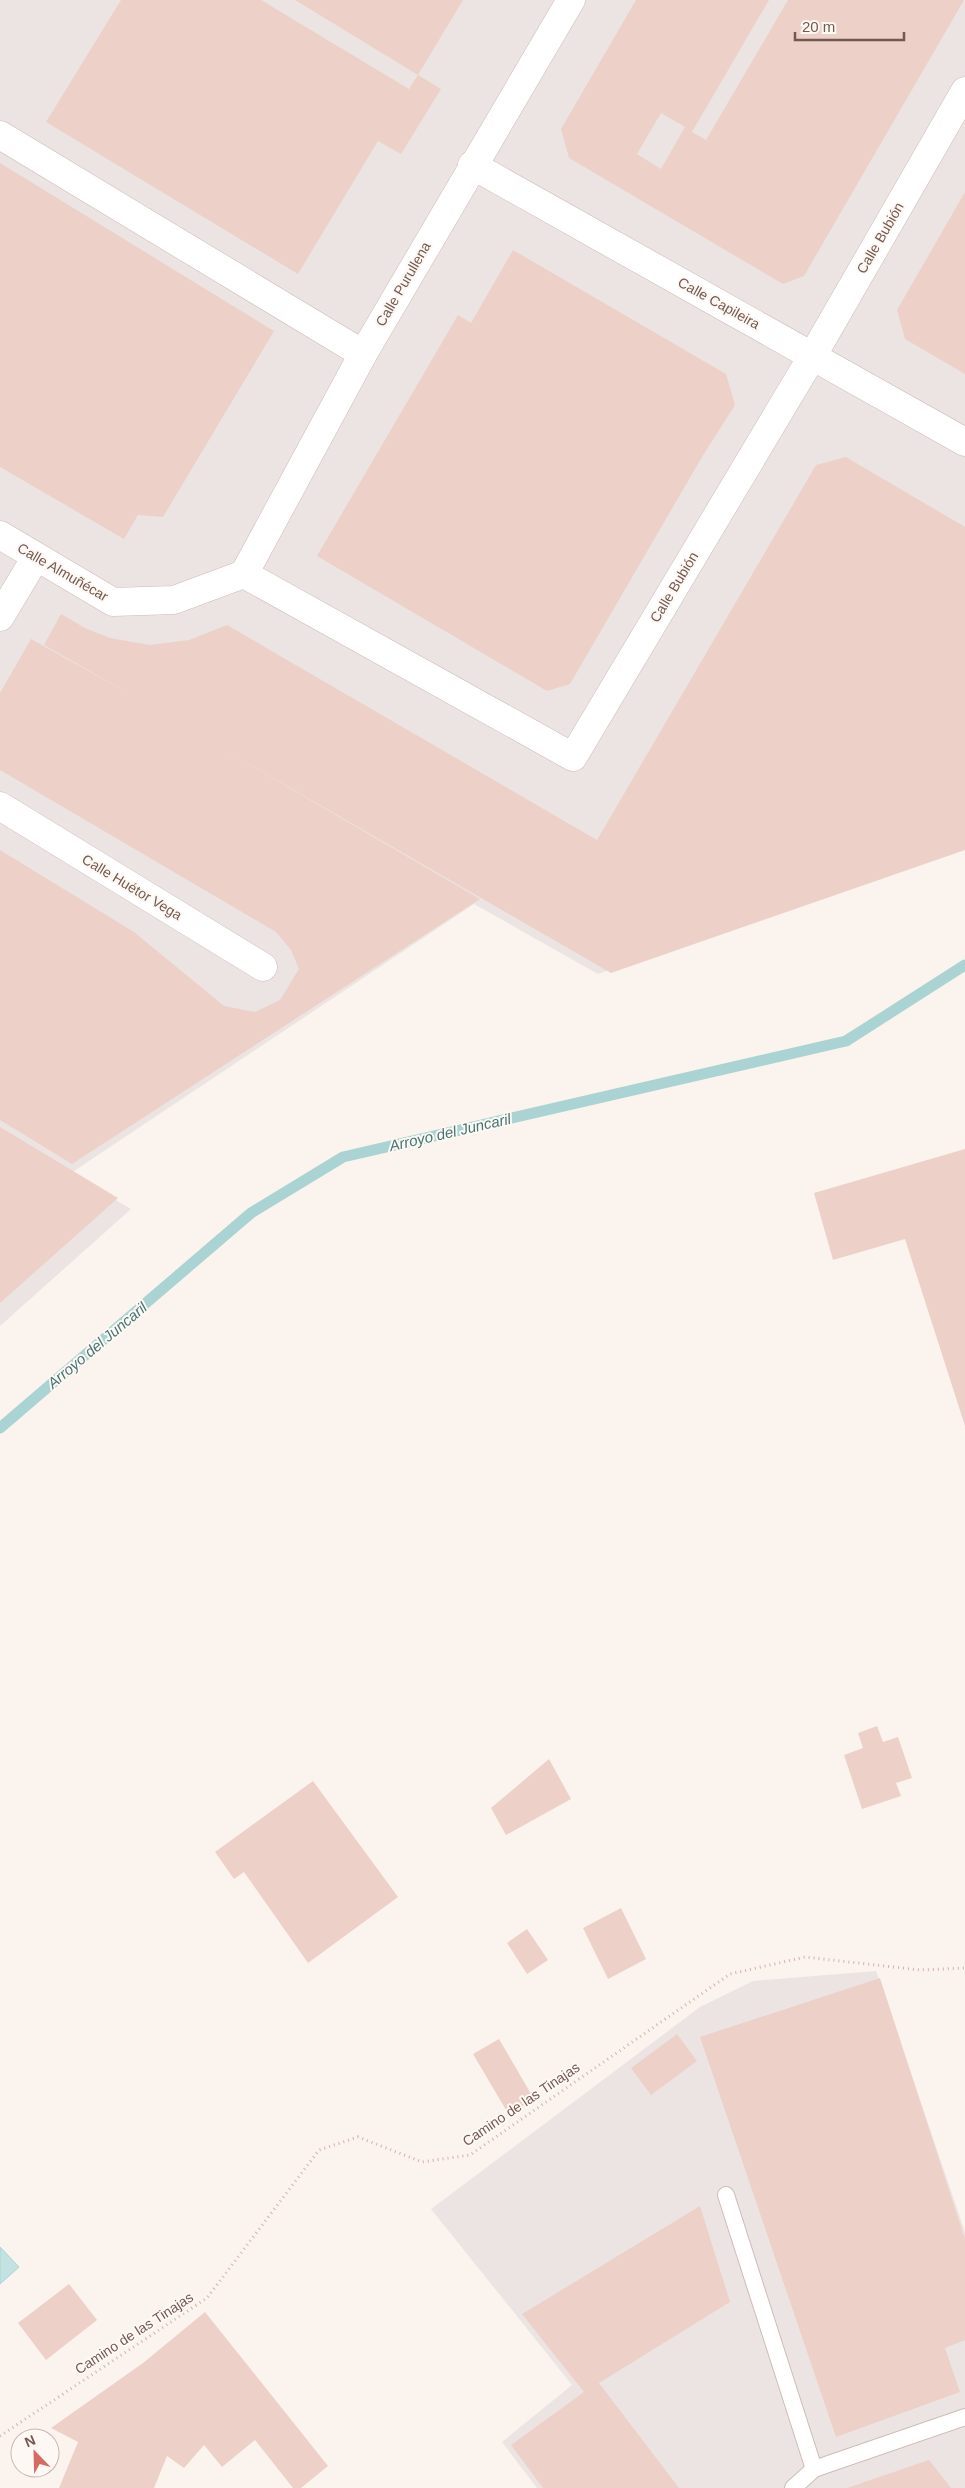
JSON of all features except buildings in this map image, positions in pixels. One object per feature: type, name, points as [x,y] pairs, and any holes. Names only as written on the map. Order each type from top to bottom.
[{"type":"street","name":"Calle Purullena","points":[[244,574],[363,354],[567,2]]},
{"type":"street","name":"Calle Bubión","points":[[244,574],[573,757],[812,354],[965,91]]},
{"type":"street","points":[[0,135],[363,354]]},
{"type":"street","name":"Calle Capileira","points":[[472,165],[812,354],[965,442]]},
{"type":"street","name":"Calle Almuñécar","points":[[0,536],[112,602],[174,600],[244,574]]},
{"type":"street","points":[[0,617],[36,557]]},
{"type":"street","name":"Calle Huétor Vega","points":[[0,806],[263,967]]},
{"type":"lane","points":[[726,2196],[814,2469]]},
{"type":"lane","points":[[793,2488],[814,2469],[965,2417]]},
{"type":"path","name":"Camino de las Tinajas","points":[[0,2436],[206,2298],[319,2150],[358,2137],[422,2162],[470,2154],[730,1974],[805,1956],[920,1970],[965,1968]]},
{"type":"shaded area","points":[[0,0],[965,0],[965,846],[598,974],[474,904],[71,1173],[131,1209],[0,1326]]},
{"type":"shaded area","points":[[876,1971],[965,2232],[965,2488],[537,2488],[502,2442],[572,2385],[431,2209],[700,2007],[753,1981]]},
{"type":"water","points":[[0,2247],[19,2267],[0,2284]]},
{"type":"waterway","name":"Arroyo del Juncaril","points":[[0,1428],[251,1213],[343,1157],[846,1041],[965,965]]}]
